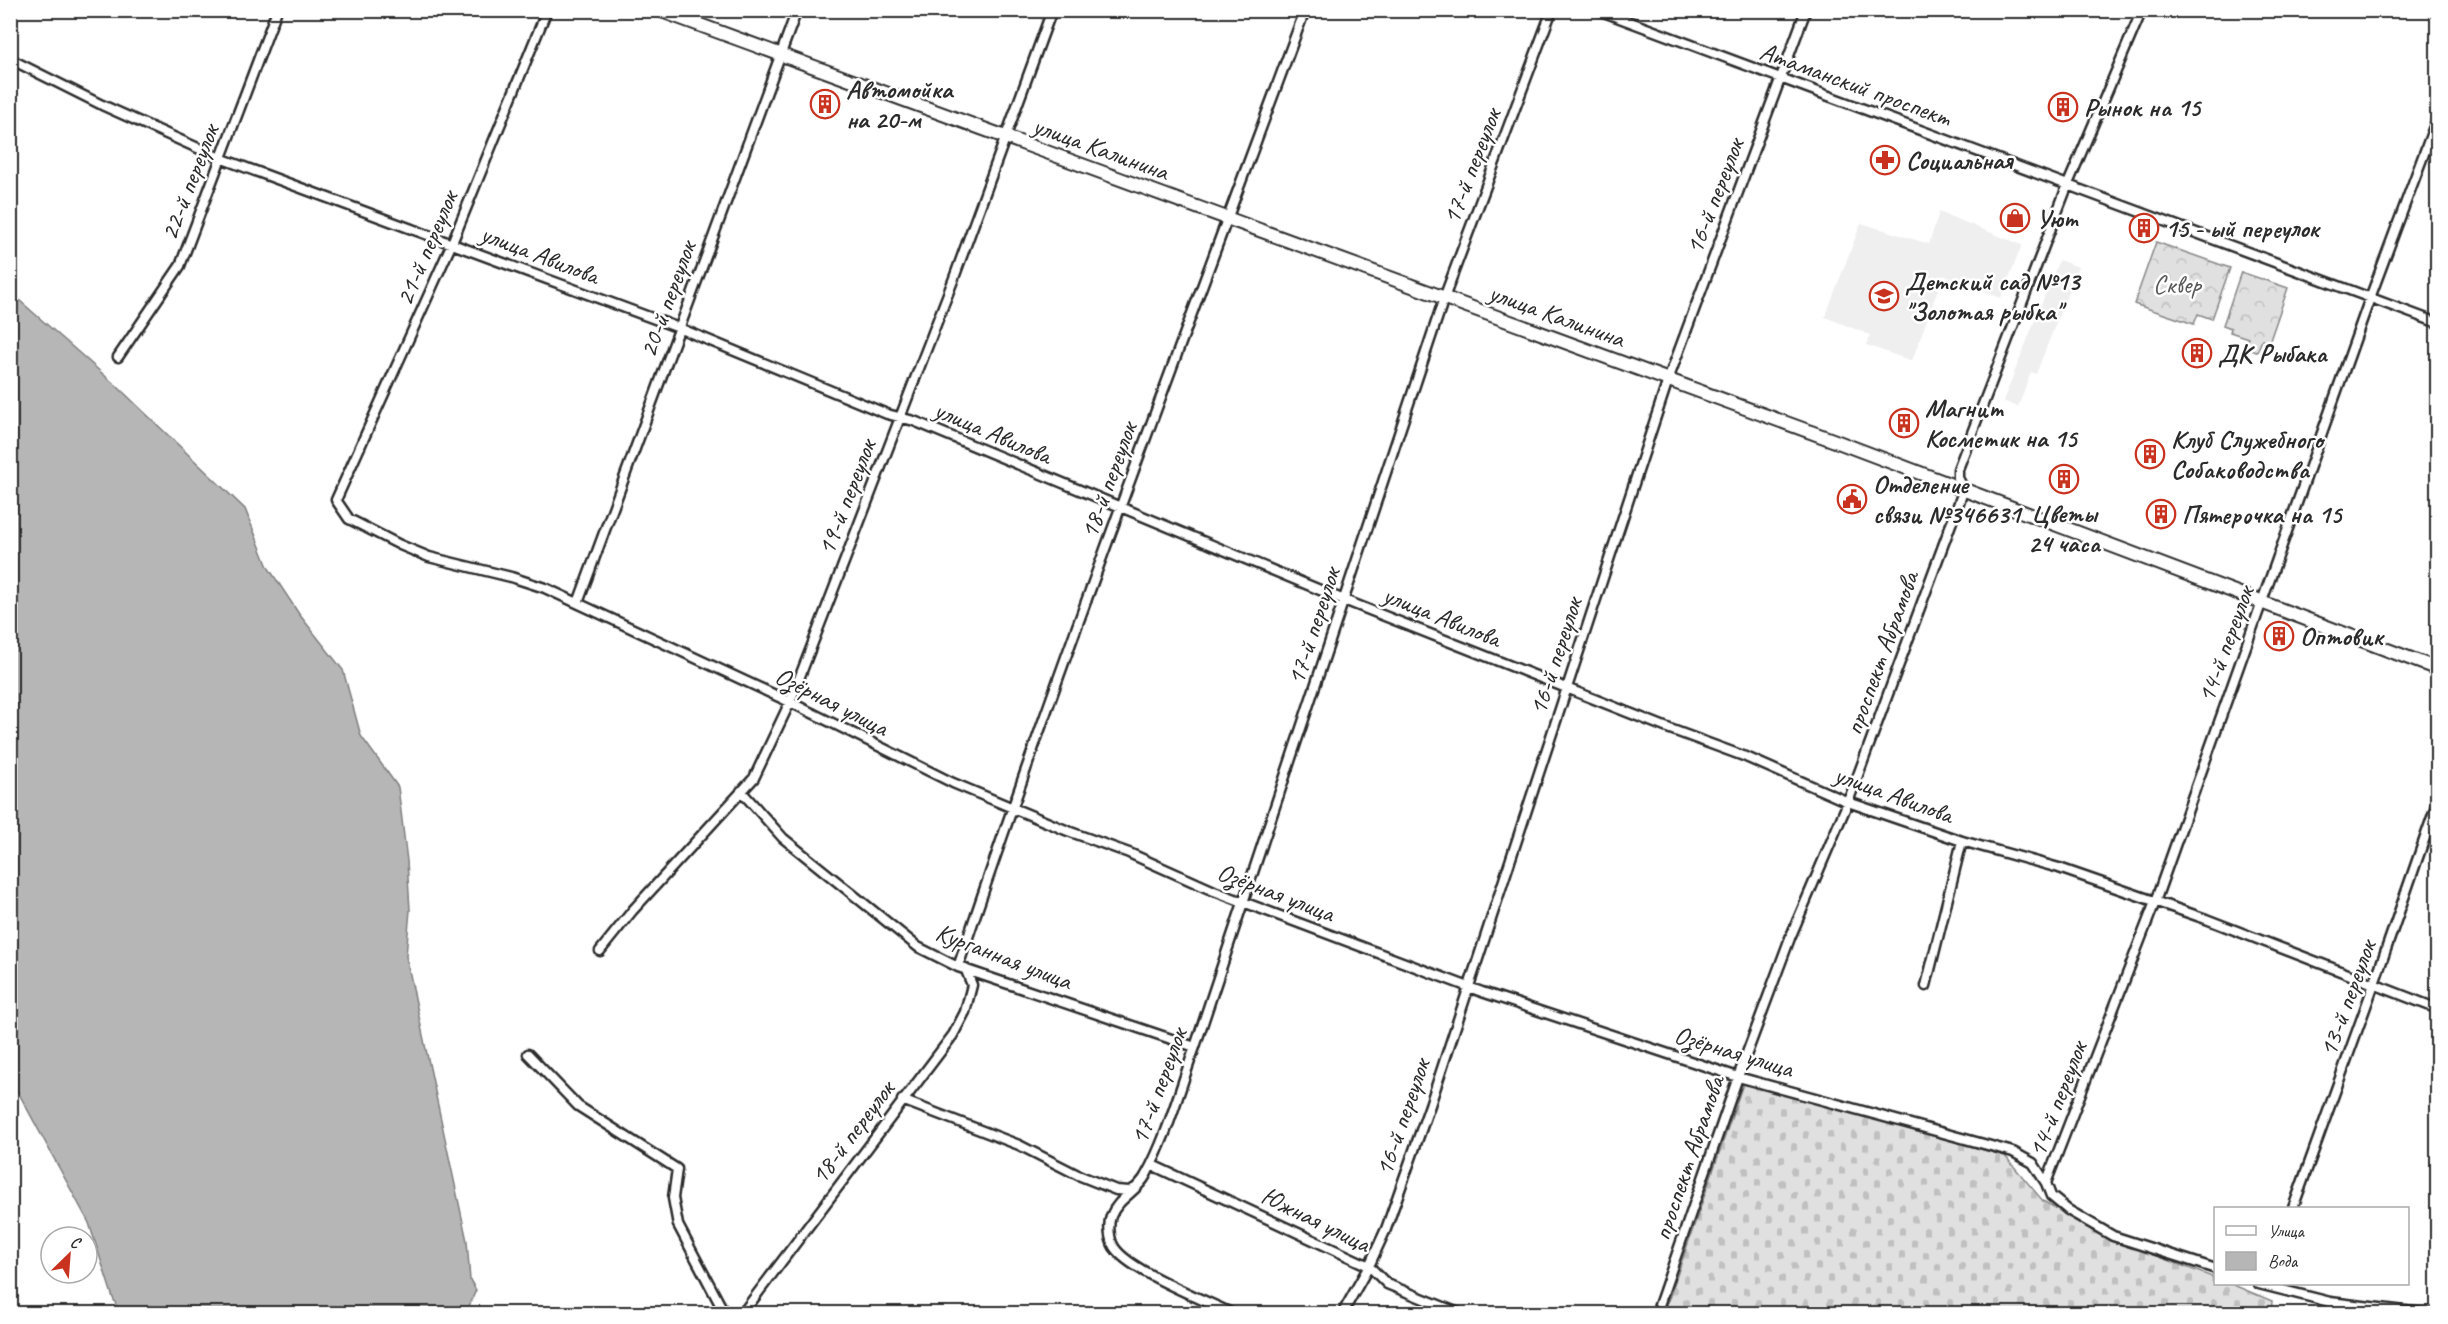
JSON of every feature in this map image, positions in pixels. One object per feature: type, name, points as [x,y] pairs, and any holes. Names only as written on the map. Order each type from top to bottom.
[{"type":"main road","name":"улица Калинина","points":[[658,10],[1964,489],[2438,669]]},
{"type":"street","name":"22-й переулок","points":[[118,357],[180,266],[277,10]]},
{"type":"street","name":"21-й переулок","points":[[336,500],[452,243],[547,10]]},
{"type":"street","name":"20-й переулок","points":[[578,603],[797,10]]},
{"type":"street","name":"19-й переулок","points":[[600,951],[633,910],[754,778],[790,702],[954,278],[1052,10]]},
{"type":"street","name":"18-й переулок","points":[[742,1314],[902,1100],[937,1058],[965,1012],[972,985],[962,967],[1012,807],[1119,508],[1305,10]]},
{"type":"street","name":"17-й переулок","points":[[1233,1314],[1130,1262],[1114,1247],[1110,1231],[1112,1215],[1125,1197],[1142,1184],[1152,1165],[1195,1047],[1444,298],[1552,10]]},
{"type":"street","name":"Атаманский проспект","points":[[1598,10],[2438,323]]},
{"type":"street","name":"16-й переулок","points":[[1342,1314],[1369,1266],[1398,1195],[1668,380],[1806,10]]},
{"type":"street","name":"проспект Абрамова","points":[[1656,1314],[1738,1077],[1790,938],[1848,802],[1964,489],[1958,478],[1958,469],[2068,184],[2142,10]]},
{"type":"street","name":"улица Авилова","points":[[10,59],[102,105],[220,158],[678,328],[1344,600],[1746,757],[1848,802],[1962,841],[2059,868],[2156,902],[2438,1009]]},
{"type":"street","name":"14-й переулок","points":[[2046,1183],[2156,902],[2370,298],[2438,116]]},
{"type":"street","name":"Озёрная улица","points":[[336,500],[349,519],[400,545],[429,557],[522,580],[578,603],[790,702],[906,761],[1068,831],[1129,853],[1242,902],[1468,987],[1738,1077],[2013,1152],[2033,1163],[2046,1183],[2051,1196],[2068,1210],[2113,1236],[2214,1268]]},
{"type":"street","name":"Курганная улица","points":[[741,791],[783,838],[918,947],[962,967],[1195,1047]]},
{"type":"street","name":"13-й переулок","points":[[2294,1207],[2438,800]]},
{"type":"street","name":"улица Авилова","points":[[1926,986],[1962,841]]},
{"type":"street","points":[[528,1054],[578,1107],[677,1169],[673,1198],[678,1226],[725,1314]]},
{"type":"street","points":[[902,1100],[1019,1145],[1078,1175],[1116,1190],[1129,1191],[1142,1184]]},
{"type":"street","name":"Южная улица","points":[[1152,1165],[1369,1266],[1387,1284],[1461,1314]]},
{"type":"street","points":[[2267,1285],[2330,1302],[2430,1314]]},
{"type":"shaded area","name":"Детский сад №13 \"Золотая рыбка\"","points":[[1939,212],[2022,245],[2001,298],[1943,275],[1912,361],[1866,345],[1870,335],[1825,317],[1861,223],[1929,244]]},
{"type":"shaded area","points":[[2059,260],[2078,267],[2036,374],[2031,372],[2018,407],[2003,401]]},
{"type":"green space","name":"Сквер","points":[[2156,242],[2230,268],[2212,319],[2198,314],[2194,324],[2134,304]]},
{"type":"green space","points":[[2241,272],[2288,288],[2269,343],[2262,340],[2257,352],[2244,348],[2248,338],[2230,332],[2231,328],[2223,325]]},
{"type":"green space","points":[[1744,1081],[2005,1156],[2043,1201],[2106,1237],[2214,1278],[2214,1285],[2233,1285],[2272,1301],[2271,1314],[1666,1314],[1665,1310]]},
{"type":"water","points":[[10,292],[120,389],[245,509],[268,567],[299,614],[343,670],[361,736],[398,787],[410,910],[406,956],[467,1241],[470,1280],[476,1290],[466,1313],[120,1313],[99,1254],[99,1225],[90,1225],[11,1079]]},
{"type":"place","name":"Автомойка на 20-м","points":[[825,104]]},
{"type":"place","name":"Рынок на 15","points":[[2063,107]]},
{"type":"place","name":"Социальная","points":[[1885,160]]},
{"type":"place","name":"Уют","points":[[2015,218]]},
{"type":"place","name":"15 - ый переулок","points":[[2144,228]]},
{"type":"place","name":"Детский сад №13 \"Золотая рыбка\"","points":[[1884,296]]},
{"type":"place","name":"ДК Рыбака","points":[[2197,353]]},
{"type":"place","name":"Магнит Косметик на 15","points":[[1904,423]]},
{"type":"place","name":"Клуб Служебного Собаководства","points":[[2150,454]]},
{"type":"place","name":"Цветы 24 часа","points":[[2064,479]]},
{"type":"place","name":"Отделение связи №346631","points":[[1852,499]]},
{"type":"place","name":"Пятерочка на 15","points":[[2161,514]]},
{"type":"place","name":"Оптовик","points":[[2279,636]]}]
